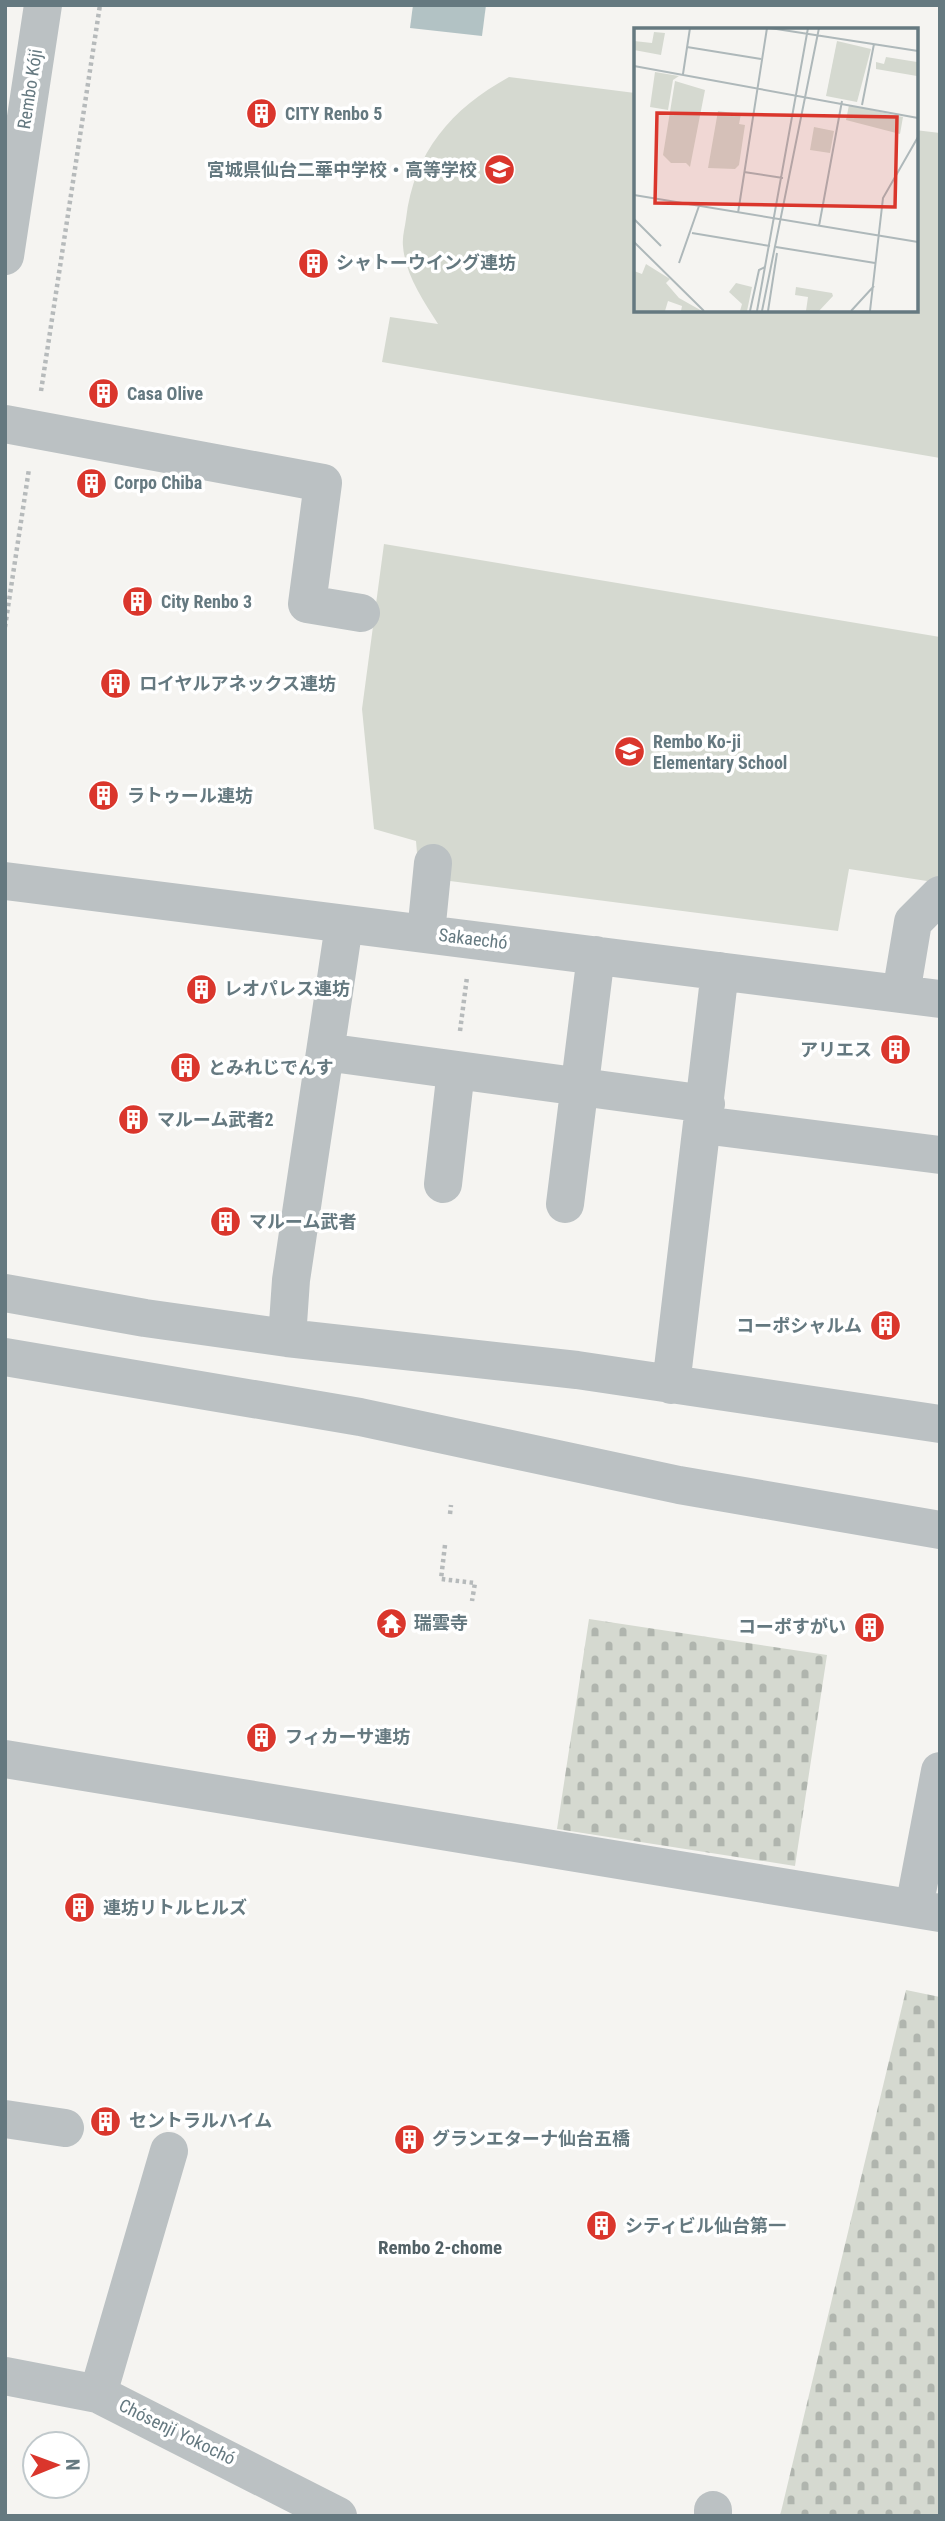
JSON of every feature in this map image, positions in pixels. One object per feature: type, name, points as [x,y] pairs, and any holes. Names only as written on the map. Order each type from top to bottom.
[{"type":"street","name":"Rembo Kóji","points":[[5,256],[43,5]]},
{"type":"street","points":[[20,427],[323,483],[307,604],[361,613]]},
{"type":"street","points":[[426,933],[433,863]]},
{"type":"street","name":"Sakaechó","points":[[5,881],[940,999]]},
{"type":"street","points":[[901,994],[903,967],[913,922],[940,895]]},
{"type":"street","points":[[287,1338],[291,1280],[344,925]]},
{"type":"street","points":[[565,1204],[596,955]]},
{"type":"street","points":[[671,1385],[720,971]]},
{"type":"street","points":[[325,1052],[579,1087],[704,1115],[940,1155]]},
{"type":"street","points":[[443,1184],[456,1070]]},
{"type":"street","points":[[5,1293],[287,1338],[577,1370],[940,1424]]},
{"type":"street","points":[[5,1357],[373,1420],[679,1485],[940,1530]]},
{"type":"street","points":[[5,1759],[927,1911],[940,1772]]},
{"type":"street","points":[[5,2119],[65,2128]]},
{"type":"street","points":[[98,2393],[169,2151]]},
{"type":"street","name":"Chósenji Yokochó","points":[[5,2376],[98,2393],[338,2516]]},
{"type":"path","points":[[5,627],[20,427],[100,5]]},
{"type":"path","points":[[456,1070],[471,939]]},
{"type":"path","points":[[450,1514],[451,1505]]},
{"type":"path","points":[[445,1545],[441,1579],[475,1583],[472,1601]]},
{"type":"green space","name":"宮城県仙台二華中学校・高等学校","points":[[509,77],[634,93],[634,312],[917,312],[917,130],[940,133],[940,458],[382,362],[390,317],[438,324],[411,277],[404,256],[403,236],[410,195],[417,173],[439,135],[453,118]]},
{"type":"green space","points":[[384,544],[940,637],[940,883],[849,869],[838,931],[419,877],[416,841],[374,829],[362,709]]},
{"type":"green space","points":[[589,1619],[827,1655],[795,1866],[557,1829]]},
{"type":"green space","points":[[906,1990],[940,1997],[940,2516],[780,2516]]},
{"type":"shaded area","points":[[413,5],[486,5],[482,36],[410,28]]},
{"type":"place","name":"CITY Renbo 5","points":[[262,114]]},
{"type":"place","name":"宮城県仙台二華中学校・高等学校","points":[[500,170]]},
{"type":"place","name":"シャトーウイング連坊","points":[[313,263]]},
{"type":"place","name":"Casa Olive","points":[[104,394]]},
{"type":"place","name":"Corpo Chiba","points":[[91,483]]},
{"type":"place","name":"City Renbo 3","points":[[138,602]]},
{"type":"place","name":"ロイヤルアネックス連坊","points":[[116,684]]},
{"type":"place","name":"Rembo Ko-ji Elementary School","points":[[630,752]]},
{"type":"place","name":"ラトゥール連坊","points":[[104,796]]},
{"type":"place","name":"レオパレス連坊","points":[[201,989]]},
{"type":"place","name":"アリエス","points":[[895,1050]]},
{"type":"place","name":"とみれじでんす","points":[[185,1068]]},
{"type":"place","name":"マルーム武者2","points":[[134,1120]]},
{"type":"place","name":"マルーム武者","points":[[226,1222]]},
{"type":"place","name":"コーポシャルム","points":[[885,1326]]},
{"type":"place","name":"瑞雲寺","points":[[391,1623]]},
{"type":"place","name":"コーポすがい","points":[[869,1627]]},
{"type":"place","name":"フィカーサ連坊","points":[[262,1737]]},
{"type":"place","name":"連坊リトルヒルズ","points":[[80,1908]]},
{"type":"place","name":"セントラルハイム","points":[[106,2121]]},
{"type":"place","name":"グランエターナ仙台五橋","points":[[409,2139]]},
{"type":"place","name":"シティビル仙台第一","points":[[602,2226]]},
{"type":"district","name":"Rembo 2-chome","points":[[440,2247]]}]
